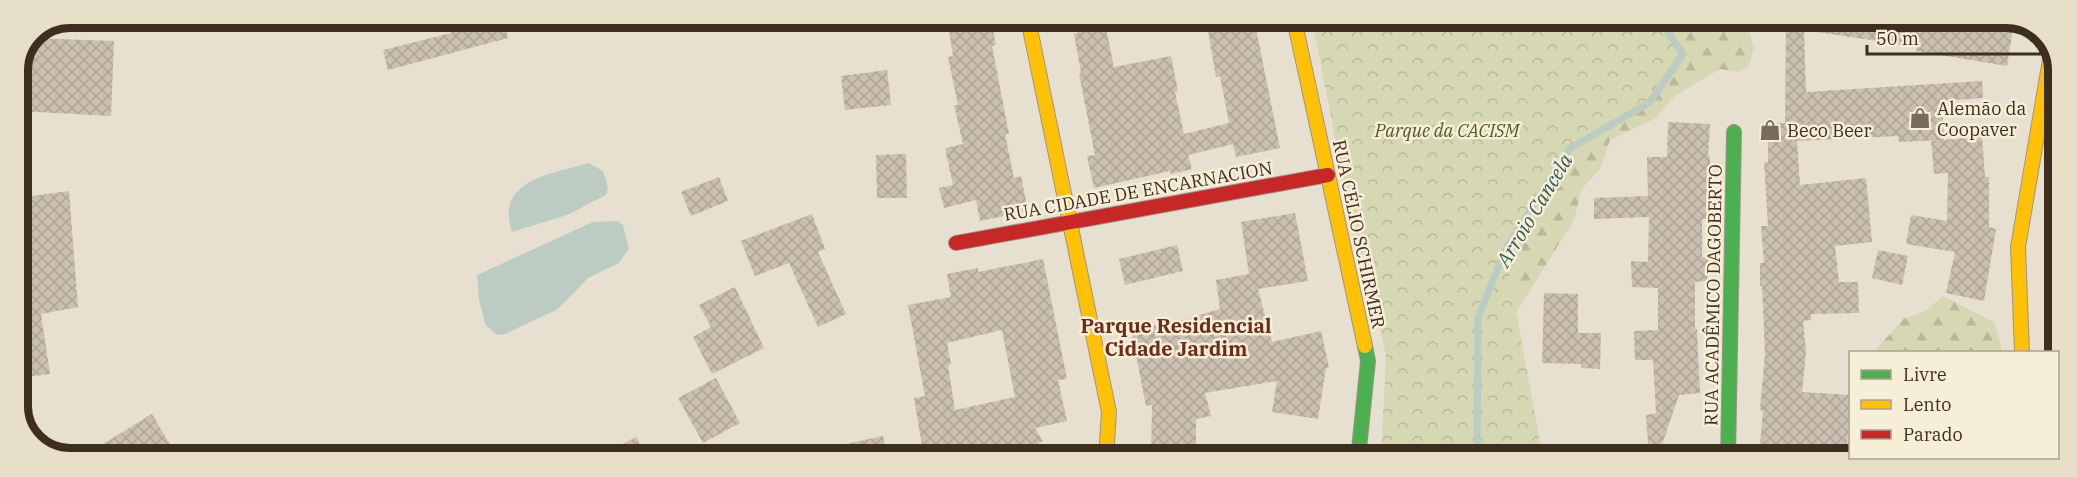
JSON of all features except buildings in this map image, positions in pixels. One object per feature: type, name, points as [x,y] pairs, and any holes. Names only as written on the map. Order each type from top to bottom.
[{"type":"street","points":[[1030,28],[1109,412],[1107,448]]},
{"type":"street","name":"RUA CÉLIO SCHIRMER","points":[[1296,28],[1368,361],[1359,448]]},
{"type":"street","points":[[2022,351],[2018,247],[2048,71]]},
{"type":"street","name":"RUA ACADÊMICO DAGOBERTO","points":[[1728,448],[1734,132]]},
{"type":"street","name":"RUA CIDADE DE ENCARNACION","points":[[956,243],[1328,175]]},
{"type":"green space","name":"Parque da CACISM","points":[[1314,28],[1665,28],[1683,54],[1649,103],[1569,149],[1505,250],[1541,448],[1382,448],[1386,355],[1345,189]]},
{"type":"green space","points":[[1601,28],[1748,28],[1754,48],[1749,66],[1739,72],[1720,69],[1675,96],[1654,119],[1610,140],[1600,169],[1581,190],[1574,220],[1505,330],[1392,228]]},
{"type":"green space","points":[[1943,296],[1994,322],[2001,351],[1875,351],[1903,319],[1925,311]]},
{"type":"shaded area","points":[[589,163],[603,171],[608,187],[606,195],[567,215],[512,232],[509,215],[512,201],[519,190],[545,176]]},
{"type":"shaded area","points":[[617,221],[623,225],[629,249],[619,263],[588,278],[558,309],[505,334],[497,335],[485,324],[479,299],[477,275],[593,222]]},
{"type":"waterway","name":"Arroio Cancela","points":[[1477,448],[1478,318],[1505,250],[1569,149],[1649,103],[1683,54],[1665,28]]},
{"type":"traffic: fast","points":[[1728,448],[1734,132]]},
{"type":"traffic: fast","points":[[1359,448],[1368,361],[1365,346]]},
{"type":"traffic: slow","points":[[1030,28],[1109,412],[1107,448]]},
{"type":"traffic: slow","points":[[1296,28],[1365,346]]},
{"type":"traffic: slow","points":[[2022,351],[2018,247],[2048,71]]},
{"type":"traffic: jam","points":[[956,243],[1328,175]]},
{"type":"place","name":"Alemão da Coopaver","points":[[1920,118]]},
{"type":"place","name":"Beco Beer","points":[[1770,130]]},
{"type":"district","name":"Parque Residencial Cidade Jardim","points":[[1176,336]]}]
